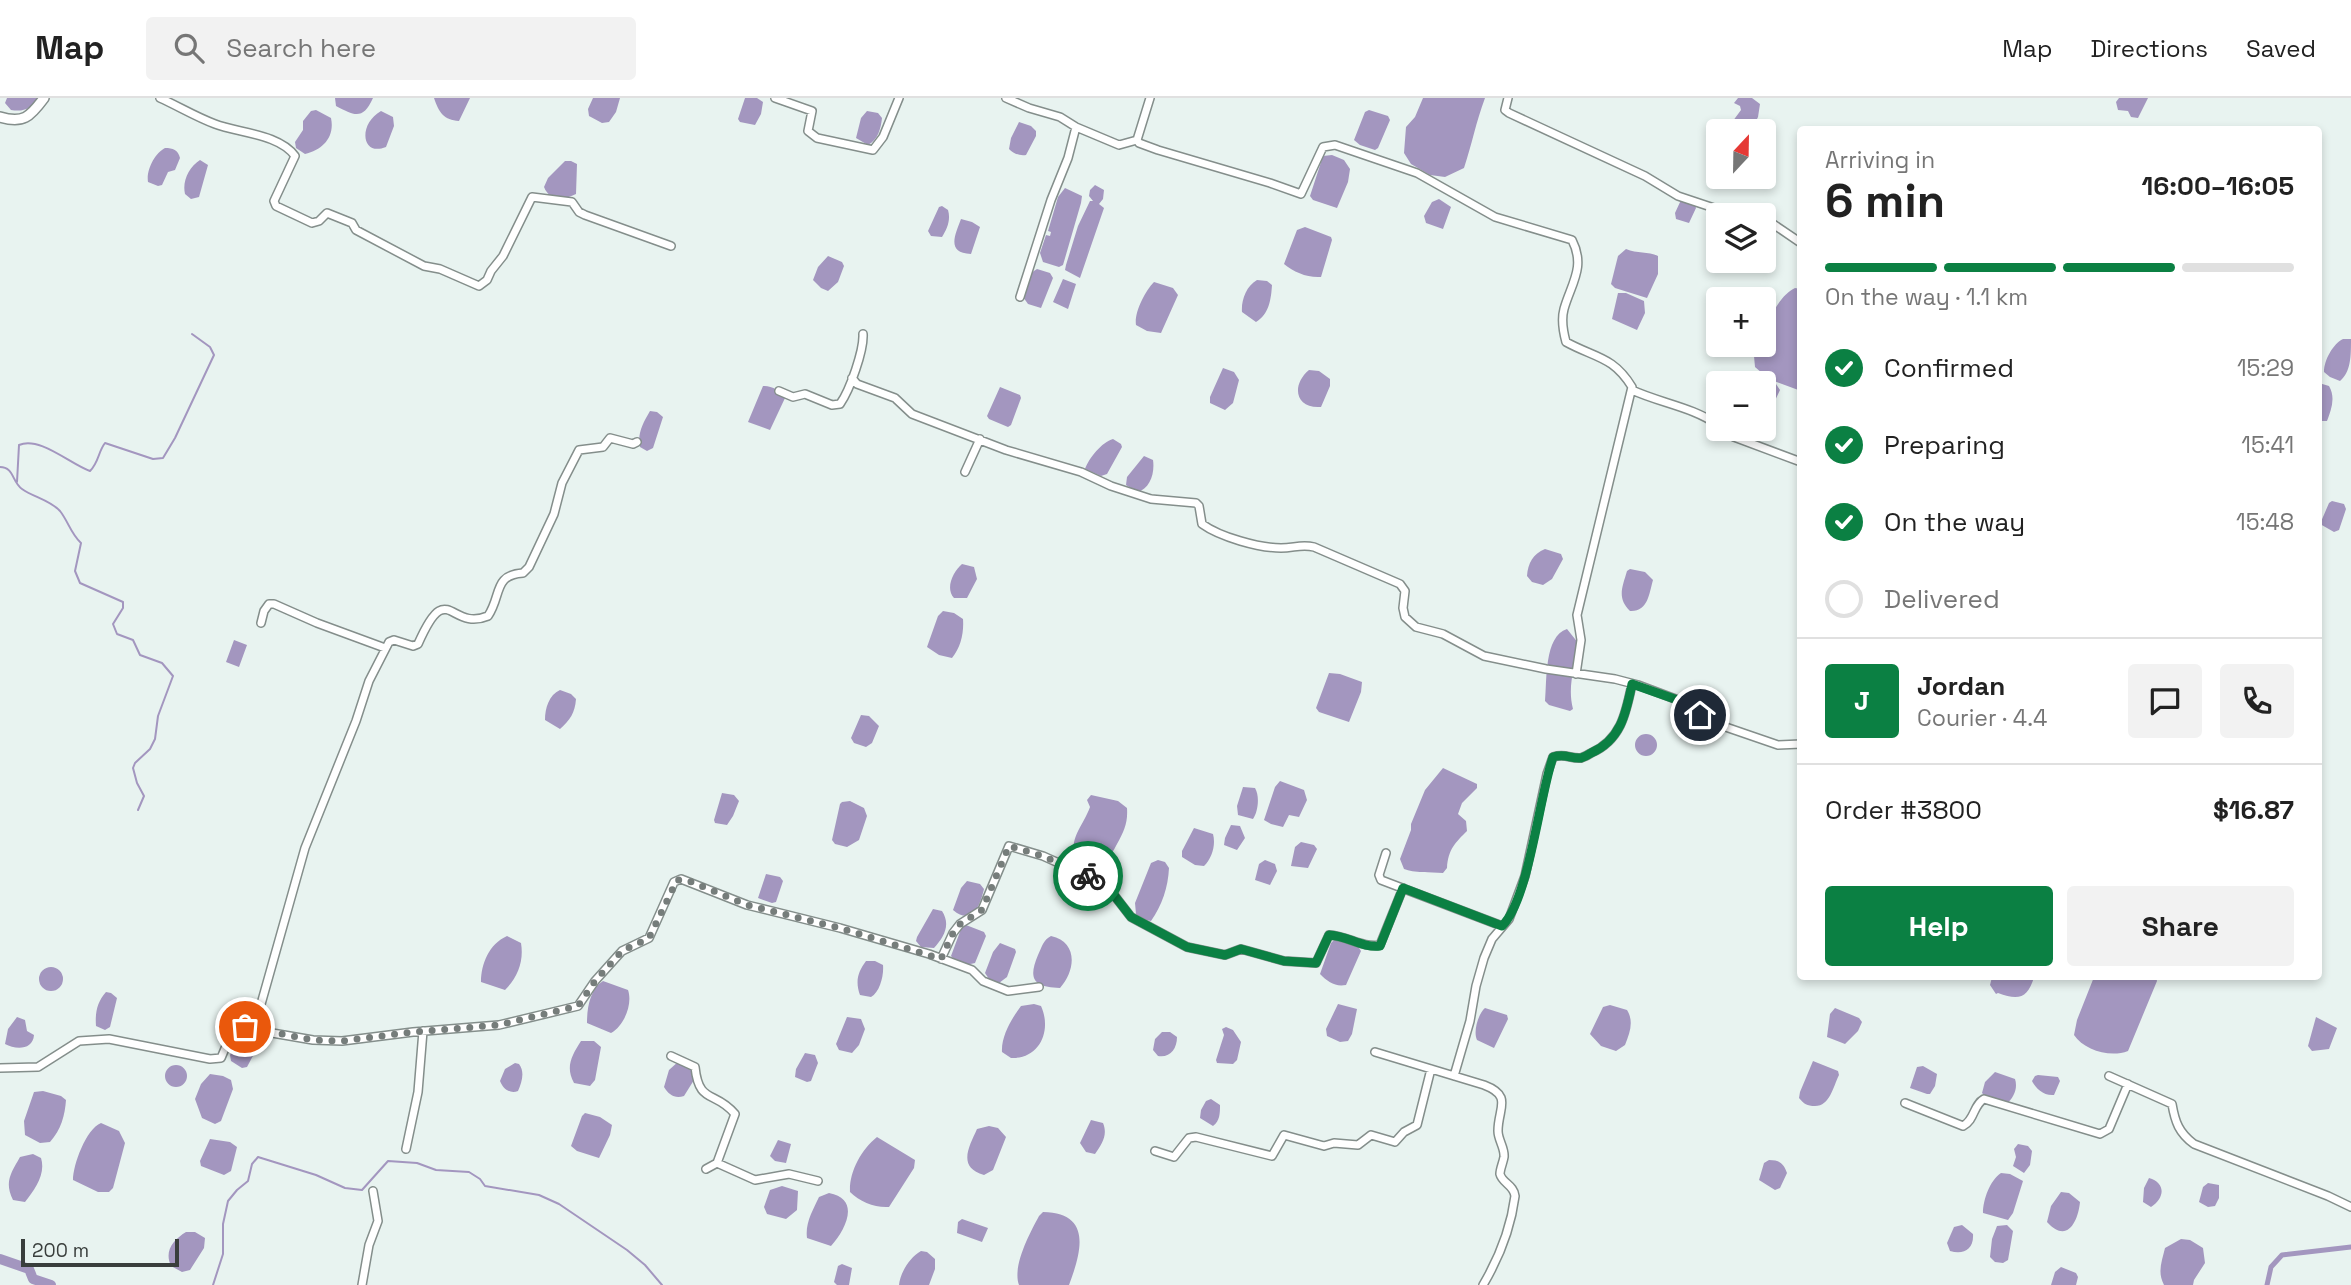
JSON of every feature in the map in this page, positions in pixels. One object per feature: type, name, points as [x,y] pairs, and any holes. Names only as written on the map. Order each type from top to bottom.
[{"type":"main road","points":[[0,117],[21,120],[29,116],[44,98]]},
{"type":"street","points":[[160,98],[213,124],[264,138],[290,149],[295,156],[274,201],[276,205],[312,223],[319,221],[325,213],[352,223],[356,230],[406,257],[479,286],[487,280],[503,256],[532,197],[572,202],[579,212],[585,215],[671,246]]},
{"type":"street","points":[[775,98],[812,111],[808,131],[817,138],[873,150],[883,137],[899,98]]},
{"type":"street","points":[[1006,98],[1060,117],[1076,127],[1119,145],[1137,140]]},
{"type":"street","points":[[1137,140],[1150,98]]},
{"type":"street","points":[[1508,98],[1505,110],[1509,113],[1644,176],[1678,196],[1706,205]]},
{"type":"street","points":[[1020,297],[1051,200],[1068,158],[1076,127]]},
{"type":"street","points":[[1137,140],[1158,150],[1301,194],[1323,146],[1335,145],[1417,173],[1495,217],[1572,240],[1577,269],[1574,286],[1564,310],[1562,330],[1566,342],[1608,361],[1622,371],[1632,387],[1577,615],[1581,640],[1576,674]]},
{"type":"street","points":[[1776,226],[1797,240]]},
{"type":"street","points":[[779,391],[793,397],[805,394],[840,404],[846,397],[864,347],[863,334]]},
{"type":"street","points":[[852,378],[858,384],[895,398],[912,414],[1033,459],[1081,472],[1111,486],[1151,499],[1196,503],[1204,526],[1244,541],[1268,548],[1299,544],[1336,556],[1400,583],[1405,591],[1405,617],[1416,627],[1443,634],[1484,656],[1615,679],[1686,703],[1706,720],[1732,730],[1778,744],[1797,744]]},
{"type":"street","points":[[1632,390],[1706,418]]},
{"type":"street","points":[[254,1029],[305,848],[356,722],[369,681],[385,648],[394,640],[413,646],[418,644],[436,611],[443,609],[474,619],[488,616],[503,580],[508,575],[523,573],[528,567],[554,514],[566,472],[579,450],[603,447],[610,438],[633,444],[637,442]]},
{"type":"street","points":[[965,472],[980,439]]},
{"type":"street","points":[[1745,441],[1797,461]]},
{"type":"street","points":[[261,622],[269,604],[274,604],[385,648]]},
{"type":"street","points":[[1454,1076],[1484,958],[1492,939],[1515,908],[1525,876],[1553,757],[1563,754],[1581,758],[1601,749],[1615,737],[1632,684]]},
{"type":"street","points":[[941,959],[960,924],[982,910],[1009,846],[1043,856],[1101,882],[1131,917],[1187,947],[1225,955],[1241,949],[1284,961],[1307,964],[1316,963],[1329,935],[1341,936],[1370,947],[1380,946],[1403,888]]},
{"type":"street","points":[[1386,853],[1381,880],[1502,926]]},
{"type":"street","points":[[0,1068],[38,1067],[79,1041],[109,1039],[210,1059],[221,1058],[232,1032],[237,1027],[313,1040],[342,1041],[499,1025],[578,1006],[595,981],[622,951],[649,938],[674,882],[681,879],[747,905],[840,928],[941,959],[972,970],[984,981],[1008,991],[1039,987]]},
{"type":"street","points":[[406,1149],[418,1092],[423,1031]]},
{"type":"street","points":[[1376,1052],[1496,1090],[1501,1096],[1503,1104],[1498,1128],[1504,1155],[1501,1177],[1514,1190],[1515,1196],[1507,1232],[1483,1285]]},
{"type":"street","points":[[671,1056],[695,1067],[695,1080],[700,1090],[735,1114],[717,1163],[706,1169]]},
{"type":"street","points":[[1156,1151],[1174,1157],[1189,1138],[1196,1137],[1272,1156],[1284,1135],[1324,1146],[1334,1143],[1357,1145],[1371,1135],[1395,1142],[1404,1132],[1417,1125],[1431,1069]]},
{"type":"street","points":[[2109,1076],[2172,1104],[2175,1121],[2183,1135],[2194,1144],[2351,1207]]},
{"type":"street","points":[[1905,1103],[1963,1126],[1968,1124],[1978,1102],[1983,1099],[2099,1133],[2109,1129],[2128,1084]]},
{"type":"street","points":[[717,1163],[755,1180],[789,1174],[818,1181]]},
{"type":"street","points":[[362,1285],[369,1245],[378,1221],[373,1191]]},
{"type":"shaded area","points":[[7,98],[37,98],[30,107],[20,111],[11,110],[5,103]]},
{"type":"shaded area","points":[[335,98],[373,98],[366,110],[353,114],[336,106]]},
{"type":"shaded area","points":[[434,98],[470,98],[459,121],[443,115]]},
{"type":"shaded area","points":[[593,98],[620,98],[616,112],[609,122],[602,123],[589,116],[588,109]]},
{"type":"shaded area","points":[[745,98],[757,98],[763,102],[755,125],[740,122],[738,119]]},
{"type":"shaded area","points":[[1423,98],[1485,98],[1464,168],[1445,177],[1430,175],[1411,164],[1404,153],[1406,127],[1415,117]]},
{"type":"shaded area","points":[[1738,98],[1752,98],[1760,104],[1757,119],[1734,119],[1741,110],[1740,106],[1734,103]]},
{"type":"shaded area","points":[[2119,98],[2148,98],[2138,118],[2131,117],[2128,111],[2118,110],[2116,102]]},
{"type":"shaded area","points":[[316,110],[331,118],[331,131],[322,146],[305,154],[296,148],[295,142],[303,130],[303,121],[311,111]]},
{"type":"shaded area","points":[[1369,110],[1388,116],[1390,120],[1375,150],[1354,140],[1365,112]]},
{"type":"shaded area","points":[[381,111],[393,117],[394,126],[386,147],[378,149],[367,143],[366,131]]},
{"type":"shaded area","points":[[867,111],[878,113],[882,118],[877,137],[868,145],[856,138],[861,118]]},
{"type":"shaded area","points":[[1019,122],[1036,131],[1026,155],[1009,149]]},
{"type":"shaded area","points":[[165,148],[175,150],[180,158],[175,170],[168,172],[162,185],[158,186],[148,182],[148,172],[155,158]]},
{"type":"shaded area","points":[[1332,155],[1344,160],[1350,169],[1348,182],[1337,208],[1313,200],[1310,196],[1323,156]]},
{"type":"shaded area","points":[[200,160],[208,165],[199,197],[191,199],[185,194],[186,179],[190,170]]},
{"type":"shaded area","points":[[565,161],[577,164],[576,194],[567,198],[554,197],[544,187],[548,178]]},
{"type":"shaded area","points":[[1095,185],[1104,190],[1099,204],[1104,208],[1080,278],[1065,270],[1078,226],[1090,201],[1093,201],[1089,196]]},
{"type":"shaded area","points":[[1065,188],[1082,196],[1063,265],[1059,267],[1043,262],[1040,253],[1046,235],[1050,236],[1051,232],[1048,231],[1058,197]]},
{"type":"shaded area","points":[[1439,199],[1451,207],[1443,229],[1426,223],[1424,216],[1432,202]]},
{"type":"shaded area","points":[[1681,200],[1695,205],[1689,223],[1676,219],[1675,213]]},
{"type":"shaded area","points":[[939,207],[948,210],[947,228],[942,237],[931,236],[928,231]]},
{"type":"shaded area","points":[[961,219],[980,227],[971,254],[963,253],[955,247]]},
{"type":"shaded area","points":[[1305,227],[1331,237],[1332,240],[1321,277],[1301,274],[1284,264],[1297,230]]},
{"type":"shaded area","points":[[1626,249],[1658,256],[1658,274],[1647,298],[1615,288],[1611,284],[1618,256]]},
{"type":"shaded area","points":[[828,256],[842,262],[844,266],[838,282],[828,291],[813,280],[818,267]]},
{"type":"shaded area","points":[[1037,269],[1050,273],[1053,278],[1041,308],[1028,304],[1023,297],[1031,273]]},
{"type":"shaded area","points":[[1063,279],[1076,284],[1068,309],[1053,302]]},
{"type":"shaded area","points":[[1257,280],[1267,281],[1272,285],[1267,311],[1256,322],[1242,312],[1242,308],[1247,290]]},
{"type":"shaded area","points":[[1154,282],[1173,288],[1178,295],[1161,333],[1147,331],[1136,325],[1141,302]]},
{"type":"shaded area","points":[[1797,288],[1797,390],[1776,382],[1776,371],[1760,371],[1755,367],[1754,357],[1776,357],[1776,309],[1783,298]]},
{"type":"shaded area","points":[[1618,293],[1626,293],[1644,301],[1645,313],[1637,330],[1612,319]]},
{"type":"shaded area","points":[[2343,339],[2351,339],[2350,357],[2346,373],[2340,381],[2324,372],[2330,353]]},
{"type":"shaded area","points":[[1223,368],[1234,372],[1239,380],[1233,403],[1225,410],[1210,403]]},
{"type":"shaded area","points":[[1309,370],[1319,371],[1330,379],[1330,386],[1321,407],[1306,404],[1298,395],[1300,382]]},
{"type":"shaded area","points":[[2322,384],[2329,386],[2332,395],[2327,421],[2322,421]]},
{"type":"shaded area","points":[[763,386],[776,389],[785,398],[770,430],[748,422]]},
{"type":"shaded area","points":[[1000,387],[1020,395],[1021,398],[1008,427],[987,416]]},
{"type":"shaded area","points":[[650,411],[663,417],[653,448],[647,451],[640,447],[639,438]]},
{"type":"shaded area","points":[[1113,439],[1122,447],[1107,474],[1101,476],[1085,469],[1096,451]]},
{"type":"shaded area","points":[[1144,456],[1153,460],[1153,470],[1148,484],[1137,492],[1126,485],[1127,477]]},
{"type":"shaded area","points":[[2332,501],[2344,504],[2346,509],[2339,530],[2334,532],[2322,525]]},
{"type":"shaded area","points":[[1545,549],[1561,554],[1563,559],[1552,579],[1543,585],[1532,582],[1527,576],[1532,560]]},
{"type":"shaded area","points":[[962,564],[974,567],[977,579],[967,598],[954,598],[950,590],[951,580]]},
{"type":"shaded area","points":[[1630,569],[1645,572],[1653,580],[1649,596],[1641,609],[1636,611],[1630,611],[1622,597],[1627,571]]},
{"type":"shaded area","points":[[943,611],[954,613],[963,619],[961,640],[952,658],[939,655],[927,647],[938,616]]},
{"type":"shaded area","points":[[1567,629],[1579,644],[1571,684],[1573,709],[1570,711],[1549,705],[1545,701],[1550,650],[1554,640]]},
{"type":"shaded area","points":[[234,640],[247,645],[239,667],[226,662]]},
{"type":"shaded area","points":[[1329,673],[1362,682],[1361,692],[1349,722],[1319,712],[1316,708]]},
{"type":"shaded area","points":[[560,690],[576,699],[571,716],[560,729],[545,720],[548,702]]},
{"type":"shaded area","points":[[861,715],[869,716],[879,726],[872,743],[866,747],[854,743],[851,738]]},
{"type":"shaded area","points":[[1646,734],[1654,737],[1657,745],[1654,753],[1646,756],[1638,753],[1635,745],[1638,737]]},
{"type":"shaded area","points":[[1443,768],[1477,784],[1477,788],[1462,803],[1458,814],[1466,821],[1467,831],[1453,847],[1443,873],[1404,869],[1400,859],[1411,824],[1425,790]]},
{"type":"shaded area","points":[[1280,781],[1304,790],[1307,800],[1299,817],[1289,815],[1283,827],[1264,820],[1275,787]]},
{"type":"shaded area","points":[[1243,787],[1255,788],[1257,791],[1258,804],[1253,819],[1238,815],[1237,806]]},
{"type":"shaded area","points":[[722,793],[734,795],[739,801],[727,825],[715,823],[714,820]]},
{"type":"shaded area","points":[[1091,795],[1118,801],[1127,808],[1124,831],[1113,852],[1098,863],[1087,862],[1073,854],[1077,834],[1090,807],[1087,800]]},
{"type":"shaded area","points":[[850,801],[864,808],[867,816],[859,840],[847,847],[835,844],[832,840],[840,804]]},
{"type":"shaded area","points":[[1231,825],[1240,826],[1245,838],[1237,850],[1224,845]]},
{"type":"shaded area","points":[[1194,828],[1213,834],[1213,851],[1204,866],[1195,865],[1182,857],[1182,851]]},
{"type":"shaded area","points":[[1301,842],[1314,845],[1317,849],[1308,868],[1291,866],[1295,847]]},
{"type":"shaded area","points":[[1158,860],[1165,862],[1169,868],[1166,889],[1151,921],[1141,919],[1136,914],[1135,903],[1151,863]]},
{"type":"shaded area","points":[[1265,860],[1275,864],[1277,871],[1270,885],[1255,880],[1259,864]]},
{"type":"shaded area","points":[[766,874],[780,877],[783,881],[776,902],[758,898]]},
{"type":"shaded area","points":[[967,881],[980,884],[984,889],[974,912],[965,916],[953,910],[961,888]]},
{"type":"shaded area","points":[[933,909],[942,911],[945,916],[945,931],[934,948],[921,947],[916,941],[917,937]]},
{"type":"shaded area","points":[[966,925],[984,932],[986,936],[975,963],[972,964],[959,962],[951,956],[961,929]]},
{"type":"shaded area","points":[[507,936],[521,943],[522,956],[517,974],[505,990],[481,982],[487,955],[495,944]]},
{"type":"shaded area","points":[[1051,936],[1066,944],[1072,958],[1069,973],[1060,988],[1044,986],[1033,976],[1038,955],[1044,942]]},
{"type":"shaded area","points":[[1343,939],[1357,945],[1361,951],[1346,985],[1335,985],[1320,974],[1331,943]]},
{"type":"shaded area","points":[[1000,943],[1015,949],[1016,952],[1007,977],[999,983],[989,979],[985,973],[993,952]]},
{"type":"shaded area","points":[[866,961],[883,965],[881,983],[871,997],[860,995],[858,985],[859,973]]},
{"type":"shaded area","points":[[51,967],[62,974],[63,979],[56,990],[51,991],[40,984],[39,979],[46,968]]},
{"type":"shaded area","points":[[1991,980],[2033,980],[2026,993],[2017,997],[1996,994],[1990,985]]},
{"type":"shaded area","points":[[2093,980],[2157,980],[2128,1051],[2113,1054],[2084,1045],[2074,1035]]},
{"type":"shaded area","points":[[603,981],[628,990],[629,996],[623,1020],[611,1033],[587,1023],[592,994]]},
{"type":"shaded area","points":[[106,992],[117,998],[110,1027],[105,1030],[96,1026],[96,1017]]},
{"type":"shaded area","points":[[1338,1004],[1357,1009],[1348,1041],[1340,1042],[1327,1036],[1326,1029]]},
{"type":"shaded area","points":[[1610,1005],[1627,1010],[1631,1023],[1625,1045],[1616,1051],[1601,1046],[1590,1034],[1603,1007]]},
{"type":"shaded area","points":[[1021,1006],[1041,1006],[1044,1015],[1041,1041],[1029,1054],[1011,1058],[1002,1052],[1008,1028]]},
{"type":"shaded area","points":[[1485,1008],[1507,1015],[1508,1019],[1494,1048],[1476,1037],[1477,1023]]},
{"type":"shaded area","points":[[1835,1008],[1859,1018],[1862,1022],[1858,1031],[1845,1044],[1827,1037],[1830,1014]]},
{"type":"shaded area","points":[[17,1017],[25,1020],[27,1031],[34,1035],[31,1044],[27,1046],[14,1047],[5,1044],[8,1029]]},
{"type":"shaded area","points":[[847,1017],[861,1019],[865,1029],[859,1045],[852,1053],[839,1050],[836,1044]]},
{"type":"shaded area","points":[[2316,1017],[2337,1028],[2329,1049],[2312,1051],[2308,1046]]},
{"type":"shaded area","points":[[1226,1027],[1233,1030],[1241,1042],[1237,1060],[1233,1064],[1217,1063],[1216,1060],[1224,1035],[1222,1029]]},
{"type":"shaded area","points":[[243,1031],[255,1036],[257,1048],[247,1067],[242,1068],[231,1061],[230,1055]]},
{"type":"shaded area","points":[[1162,1032],[1170,1032],[1177,1037],[1177,1041],[1169,1054],[1158,1056],[1153,1050],[1155,1039]]},
{"type":"shaded area","points":[[581,1041],[594,1041],[601,1047],[595,1080],[590,1086],[574,1083],[570,1072],[572,1056]]},
{"type":"shaded area","points":[[805,1053],[815,1055],[818,1063],[811,1081],[807,1082],[795,1077],[796,1069]]},
{"type":"shaded area","points":[[679,1061],[692,1068],[694,1080],[684,1096],[675,1097],[664,1087],[669,1070]]},
{"type":"shaded area","points":[[1813,1061],[1838,1071],[1839,1075],[1828,1099],[1820,1105],[1810,1106],[1799,1098]]},
{"type":"shaded area","points":[[515,1063],[521,1067],[522,1077],[518,1091],[512,1092],[500,1081],[505,1069]]},
{"type":"shaded area","points":[[176,1065],[184,1068],[187,1076],[184,1084],[176,1087],[168,1084],[165,1076],[168,1068]]},
{"type":"shaded area","points":[[1923,1066],[1937,1074],[1930,1094],[1910,1088],[1917,1067]]},
{"type":"shaded area","points":[[1995,1072],[2015,1079],[2015,1093],[2006,1104],[1982,1093],[1985,1082]]},
{"type":"shaded area","points":[[210,1074],[231,1080],[233,1089],[221,1121],[215,1124],[202,1118],[195,1099],[201,1084]]},
{"type":"shaded area","points":[[2038,1075],[2058,1077],[2060,1081],[2054,1095],[2044,1093],[2036,1087],[2032,1081]]},
{"type":"shaded area","points":[[43,1091],[66,1100],[57,1132],[50,1142],[40,1143],[25,1135],[24,1121],[34,1092]]},
{"type":"shaded area","points":[[1211,1099],[1220,1105],[1220,1114],[1213,1126],[1200,1118],[1206,1101]]},
{"type":"shaded area","points":[[585,1113],[600,1117],[612,1125],[599,1158],[577,1151],[571,1146]]},
{"type":"shaded area","points":[[1091,1120],[1103,1123],[1105,1132],[1095,1154],[1086,1152],[1080,1143]]},
{"type":"shaded area","points":[[101,1123],[119,1131],[125,1143],[113,1188],[109,1192],[98,1192],[73,1180],[81,1148],[90,1132]]},
{"type":"shaded area","points":[[989,1126],[998,1128],[1006,1137],[993,1170],[984,1175],[970,1167],[967,1156],[977,1129]]},
{"type":"shaded area","points":[[877,1137],[915,1160],[914,1168],[889,1207],[868,1204],[850,1192],[857,1162]]},
{"type":"shaded area","points":[[210,1139],[230,1142],[237,1147],[231,1171],[224,1175],[201,1166],[200,1161]]},
{"type":"shaded area","points":[[778,1140],[791,1144],[786,1163],[775,1161],[770,1156]]},
{"type":"shaded area","points":[[2018,1144],[2028,1146],[2032,1151],[2030,1165],[2024,1173],[2013,1166],[2016,1157],[2014,1149]]},
{"type":"shaded area","points":[[33,1154],[41,1158],[39,1181],[25,1202],[13,1200],[9,1188],[11,1173],[20,1157]]},
{"type":"shaded area","points":[[1769,1160],[1781,1163],[1787,1173],[1780,1188],[1775,1190],[1759,1180],[1764,1163]]},
{"type":"shaded area","points":[[2001,1173],[2010,1174],[2023,1181],[2013,1213],[2008,1220],[1983,1213],[1988,1191]]},
{"type":"shaded area","points":[[2149,1178],[2158,1183],[2162,1191],[2151,1207],[2143,1202],[2144,1188]]},
{"type":"shaded area","points":[[2208,1183],[2219,1185],[2219,1198],[2215,1206],[2208,1207],[2199,1202],[2203,1187]]},
{"type":"shaded area","points":[[782,1186],[798,1191],[797,1210],[786,1219],[767,1214],[764,1207],[770,1190]]},
{"type":"shaded area","points":[[2061,1192],[2069,1193],[2080,1202],[2077,1217],[2066,1231],[2060,1231],[2047,1222],[2051,1206]]},
{"type":"shaded area","points":[[829,1193],[839,1196],[848,1208],[842,1231],[831,1246],[807,1238],[807,1227],[819,1197]]},
{"type":"shaded area","points":[[1043,1212],[1070,1219],[1076,1227],[1079,1248],[1069,1285],[1019,1285],[1017,1277],[1023,1250]]},
{"type":"shaded area","points":[[962,1219],[988,1228],[982,1242],[957,1233],[958,1222]]},
{"type":"shaded area","points":[[1962,1225],[1973,1234],[1972,1244],[1963,1252],[1950,1251],[1947,1243],[1954,1227]]},
{"type":"shaded area","points":[[2007,1225],[2013,1231],[2008,1260],[2003,1263],[1995,1262],[1990,1257],[1992,1239],[1997,1226]]},
{"type":"shaded area","points":[[186,1232],[195,1232],[205,1238],[204,1248],[190,1270],[182,1272],[171,1266],[169,1251],[174,1242]]},
{"type":"shaded area","points":[[2181,1239],[2190,1240],[2203,1248],[2205,1263],[2193,1285],[2164,1285],[2160,1271],[2165,1248]]},
{"type":"shaded area","points":[[921,1251],[927,1252],[935,1259],[935,1269],[929,1285],[899,1285],[906,1266]]},
{"type":"shaded area","points":[[842,1264],[852,1268],[849,1285],[837,1285],[834,1282],[838,1266]]},
{"type":"shaded area","points":[[2061,1267],[2076,1273],[2076,1285],[2051,1285],[2055,1272]]},
{"type":"waterway","points":[[17,482],[19,445],[27,443],[45,447],[90,471],[105,443],[153,459],[163,458],[214,355],[210,347],[192,334]]},
{"type":"waterway","points":[[0,467],[8,469],[22,489],[60,511],[81,543],[75,571],[80,583],[123,602],[123,608],[113,624],[117,634],[133,640],[140,655],[162,663],[173,676],[158,716],[155,739],[133,768],[144,796],[138,810]]},
{"type":"waterway","points":[[213,1285],[223,1254],[223,1224],[228,1201],[248,1181],[252,1164],[258,1157],[316,1175],[345,1188],[362,1190],[388,1161],[417,1163],[436,1170],[469,1172],[485,1186],[539,1195],[559,1204],[627,1250],[645,1265],[662,1285]]},
{"type":"waterway","points":[[2267,1285],[2271,1267],[2282,1255],[2351,1247]]},
{"type":"waterway","points":[[0,1259],[29,1269],[33,1279],[51,1285]]},
{"type":"way so far","points":[[245,1027],[313,1040],[342,1041],[499,1025],[578,1006],[595,981],[622,951],[649,938],[674,882],[681,879],[747,905],[840,928],[941,959],[960,924],[982,910],[1009,846],[1043,856],[1088,876]]},
{"type":"route","points":[[1088,876],[1107,886],[1131,917],[1187,947],[1225,955],[1241,949],[1284,961],[1316,963],[1329,935],[1341,936],[1370,947],[1380,946],[1403,888],[1502,926],[1515,908],[1525,876],[1553,757],[1563,754],[1581,758],[1601,749],[1615,737],[1632,684],[1686,703],[1700,715]]}]
